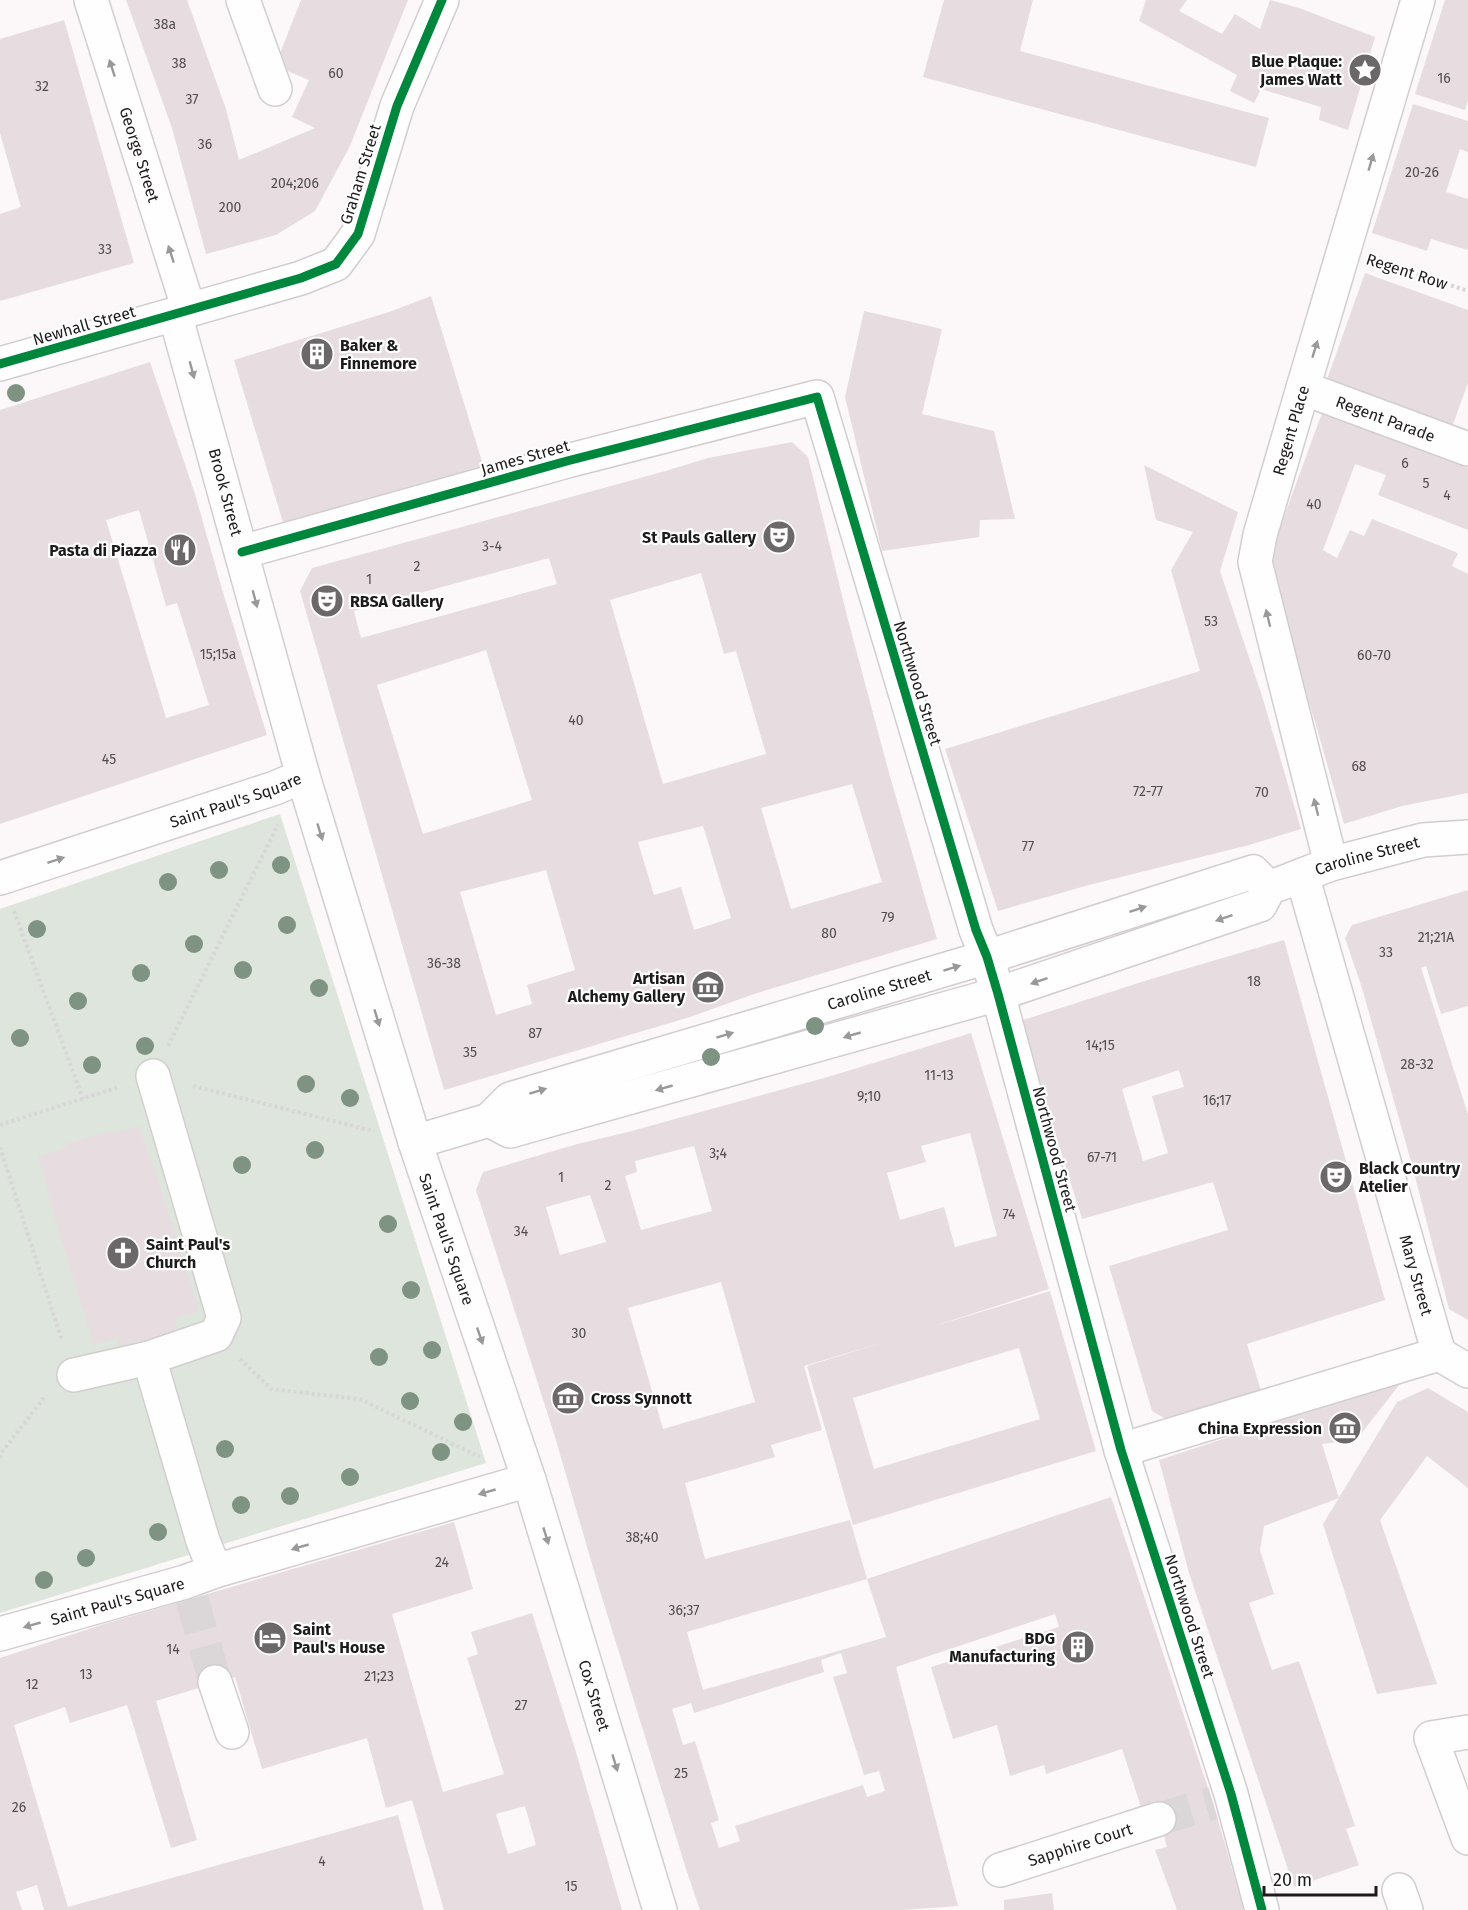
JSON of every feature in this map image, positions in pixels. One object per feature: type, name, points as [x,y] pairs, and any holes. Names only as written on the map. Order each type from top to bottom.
[{"type":"street","name":"George Street","points":[[91,0],[182,312]]},
{"type":"street","points":[[243,0],[275,89]]},
{"type":"street","name":"Graham Street","points":[[182,312],[301,278],[336,264],[358,234],[397,106],[442,0]]},
{"type":"street","name":"Regent Place","points":[[1316,869],[1255,562],[1260,535],[1418,0]]},
{"type":"street","name":"Newhall Street","points":[[0,364],[182,312]]},
{"type":"street","name":"Brook Street","points":[[182,312],[242,552],[303,776]]},
{"type":"street","name":"Regent Parade","points":[[1303,388],[1468,449]]},
{"type":"street","name":"James Street","points":[[242,552],[567,461],[817,397]]},
{"type":"street","name":"Northwood Street","points":[[817,397],[976,930],[998,994],[1121,1450],[1222,1798],[1262,1910]]},
{"type":"street","name":"Saint Paul's Square","points":[[0,876],[275,788],[303,776],[415,1142],[529,1480],[215,1571],[188,1590],[0,1634]]},
{"type":"street","name":"Caroline Street","points":[[489,1120],[510,1131],[998,994],[1260,905],[1269,888],[1316,869],[1423,840],[1468,837]]},
{"type":"street","name":"Mary Street","points":[[1316,869],[1439,1354]]},
{"type":"street","name":"Caroline Street","points":[[415,1142],[489,1120],[510,1099],[987,957],[1253,872],[1269,888]]},
{"type":"street","points":[[74,1375],[149,1358],[216,1335],[225,1318],[153,1076]]},
{"type":"street","points":[[1121,1450],[1439,1354],[1468,1371]]},
{"type":"street","points":[[149,1358],[203,1541],[215,1571]]},
{"type":"street","name":"Cox Street","points":[[529,1480],[660,1910]]},
{"type":"street","points":[[215,1682],[231,1732]]},
{"type":"street","points":[[1468,1732],[1431,1738],[1468,1838]]},
{"type":"street","name":"Sapphire Court","points":[[1000,1870],[1159,1819]]},
{"type":"path","points":[[153,1076],[303,776]]},
{"type":"path","points":[[0,876],[83,1099]]},
{"type":"path","points":[[0,1147],[74,1375],[52,1387],[2,1452],[0,1458]]},
{"type":"path","points":[[0,1169],[5,1163]]},
{"type":"path","points":[[216,1335],[271,1389],[360,1399],[529,1480]]},
{"type":"shaded area","points":[[280,814],[486,1463],[0,1613],[0,909]]},
{"type":"building","points":[[126,0],[187,0],[226,109],[239,160],[315,128],[292,117],[309,80],[275,66],[301,0],[408,0],[350,146],[315,211],[276,235],[206,254],[172,128]]},
{"type":"building","points":[[944,0],[1033,0],[1020,51],[1269,118],[1256,167],[923,77]]},
{"type":"building","points":[[1146,0],[1187,0],[1179,11],[1222,34],[1235,14],[1260,29],[1270,0],[1299,8],[1375,37],[1348,130],[1319,120],[1321,107],[1261,89],[1254,103],[1230,91],[1237,75],[1139,21]]},
{"type":"building","points":[[1445,0],[1468,0],[1468,100],[1465,110],[1415,94]]},
{"type":"building","points":[[64,20],[134,263],[0,301],[0,214],[21,207],[0,133],[0,39]]},
{"type":"building","points":[[1413,104],[1468,121],[1468,152],[1460,149],[1446,192],[1468,199],[1468,250],[1431,239],[1427,251],[1372,233]]},
{"type":"building","points":[[1365,273],[1468,310],[1468,383],[1452,427],[1326,382]]},
{"type":"building","name":"Baker & Finnemore","points":[[431,296],[484,468],[285,529],[234,360],[389,312]]},
{"type":"building","points":[[864,311],[942,329],[922,414],[994,431],[1015,519],[980,520],[979,537],[882,551],[845,397]]},
{"type":"building","points":[[150,362],[195,494],[267,735],[0,824],[0,410]],"holes":[[[139,510],[166,606],[177,603],[209,705],[166,718],[106,520]]]},
{"type":"building","points":[[1322,413],[1468,468],[1468,530],[1378,495],[1386,475],[1355,464],[1323,550],[1337,558],[1350,530],[1364,536],[1372,519],[1458,553],[1452,566],[1468,574],[1468,793],[1402,806],[1344,824],[1271,573],[1278,533]]},
{"type":"building","points":[[792,442],[808,457],[889,773],[937,939],[754,994],[690,1017],[444,1090],[300,591],[312,568],[708,458]],"holes":[[[549,558],[557,584],[361,638],[354,611]],[[701,573],[724,654],[736,651],[766,754],[663,784],[610,600]],[[486,650],[532,800],[423,834],[377,685]],[[852,784],[882,882],[791,909],[761,808]],[[703,826],[731,918],[694,930],[681,887],[654,895],[638,842]],[[546,870],[575,970],[527,985],[532,1004],[496,1015],[460,892]]]},
{"type":"building","points":[[1144,465],[1238,512],[1220,571],[1262,696],[1301,829],[1249,845],[1089,885],[998,911],[945,749],[1200,671],[1171,570],[1193,532],[1156,520]]},
{"type":"building","points":[[1468,890],[1468,1006],[1441,1014],[1426,966],[1421,968],[1468,1114],[1468,1320],[1449,1309],[1412,1165],[1362,988],[1345,938],[1352,925]]},
{"type":"building","points":[[1284,940],[1385,1300],[1247,1344],[1262,1394],[1169,1421],[1152,1411],[1109,1266],[1228,1230],[1213,1182],[1082,1219],[1020,1021]],"holes":[[[1179,1070],[1184,1087],[1152,1096],[1168,1153],[1143,1161],[1122,1089]]]},
{"type":"building","points":[[971,1033],[1049,1289],[931,1327],[1050,1291],[1096,1451],[853,1525],[807,1366],[884,1342],[804,1366],[822,1430],[771,1445],[775,1457],[685,1483],[705,1559],[850,1520],[867,1579],[1111,1497],[1213,1803],[1244,1910],[1177,1910],[1155,1850],[1167,1847],[1155,1801],[1141,1807],[1122,1749],[1046,1774],[1044,1765],[1010,1776],[997,1725],[953,1739],[931,1667],[1059,1627],[1055,1614],[896,1667],[958,1906],[903,1910],[700,1910],[599,1588],[555,1437],[476,1190],[483,1172],[577,1144],[831,1076]],"holes":[[[970,1133],[997,1236],[955,1247],[944,1207],[900,1220],[887,1173],[926,1162],[921,1146]],[[694,1146],[712,1211],[641,1230],[625,1176],[637,1172],[635,1161]],[[590,1195],[606,1242],[560,1255],[546,1207]],[[721,1282],[755,1402],[663,1429],[628,1308]],[[1019,1348],[1040,1419],[874,1469],[853,1398]],[[867,1579],[886,1637],[703,1690],[687,1632]],[[841,1653],[847,1673],[833,1677],[864,1775],[879,1771],[885,1791],[867,1797],[863,1785],[735,1826],[740,1841],[719,1848],[711,1823],[719,1820],[695,1741],[683,1745],[672,1709],[691,1703],[694,1713],[824,1672],[821,1660]]]},
{"type":"building","name":"Saint Paul's Church","points":[[139,1126],[199,1311],[174,1319],[179,1335],[122,1354],[117,1338],[94,1345],[38,1157],[67,1147],[66,1144],[110,1131],[112,1134]]},
{"type":"building","points":[[1403,1380],[1357,1439],[1322,1444],[1339,1498],[1264,1526],[1260,1550],[1274,1594],[1249,1603],[1272,1670],[1299,1661],[1355,1826],[1346,1829],[1359,1865],[1294,1887],[1189,1573],[1159,1460]]},
{"type":"building","points":[[1428,1388],[1468,1412],[1468,1488],[1427,1456],[1380,1520],[1437,1684],[1377,1694],[1323,1524],[1397,1402]]},
{"type":"building","points":[[454,1522],[473,1589],[392,1614],[443,1792],[504,1774],[467,1658],[478,1654],[471,1632],[532,1613],[622,1910],[444,1910],[412,1800],[386,1808],[367,1738],[262,1769],[235,1677],[156,1701],[197,1840],[171,1848],[127,1705],[70,1723],[65,1707],[14,1725],[68,1907],[398,1815],[424,1910],[44,1910],[37,1885],[16,1892],[22,1910],[0,1910],[0,1658],[101,1625]],"holes":[[[525,1806],[536,1845],[508,1854],[496,1814]]]},
{"type":"building","points":[[1052,1893],[1054,1910],[1004,1910],[1004,1900]]},
{"type":"tunnel","points":[[192,1599],[215,1682]]},
{"type":"tunnel","points":[[1159,1819],[1213,1803]]},
{"type":"cycle path","points":[[0,364],[301,278],[336,264],[358,234],[397,106],[442,0]]},
{"type":"cycle path","points":[[242,552],[567,461],[817,397],[976,930],[998,994],[1121,1450],[1231,1794],[1262,1910]]},
{"type":"place","name":"Blue Plaque: James Watt","points":[[1365,70]]},
{"type":"place","name":"Baker & Finnemore","points":[[317,354]]},
{"type":"place","name":"St Pauls Gallery","points":[[779,537]]},
{"type":"place","name":"Pasta di Piazza","points":[[180,550]]},
{"type":"place","name":"RBSA Gallery","points":[[327,601]]},
{"type":"place","name":"Artisan Alchemy Gallery","points":[[708,987]]},
{"type":"place","name":"Black Country Atelier","points":[[1336,1177]]},
{"type":"place","name":"Saint Paul's Church","points":[[123,1253]]},
{"type":"place","name":"Cross Synnott","points":[[568,1398]]},
{"type":"place","name":"China Expression","points":[[1345,1428]]},
{"type":"place","name":"Saint Paul's House","points":[[270,1638]]},
{"type":"place","name":"BDG Manufacturing","points":[[1078,1647]]}]
